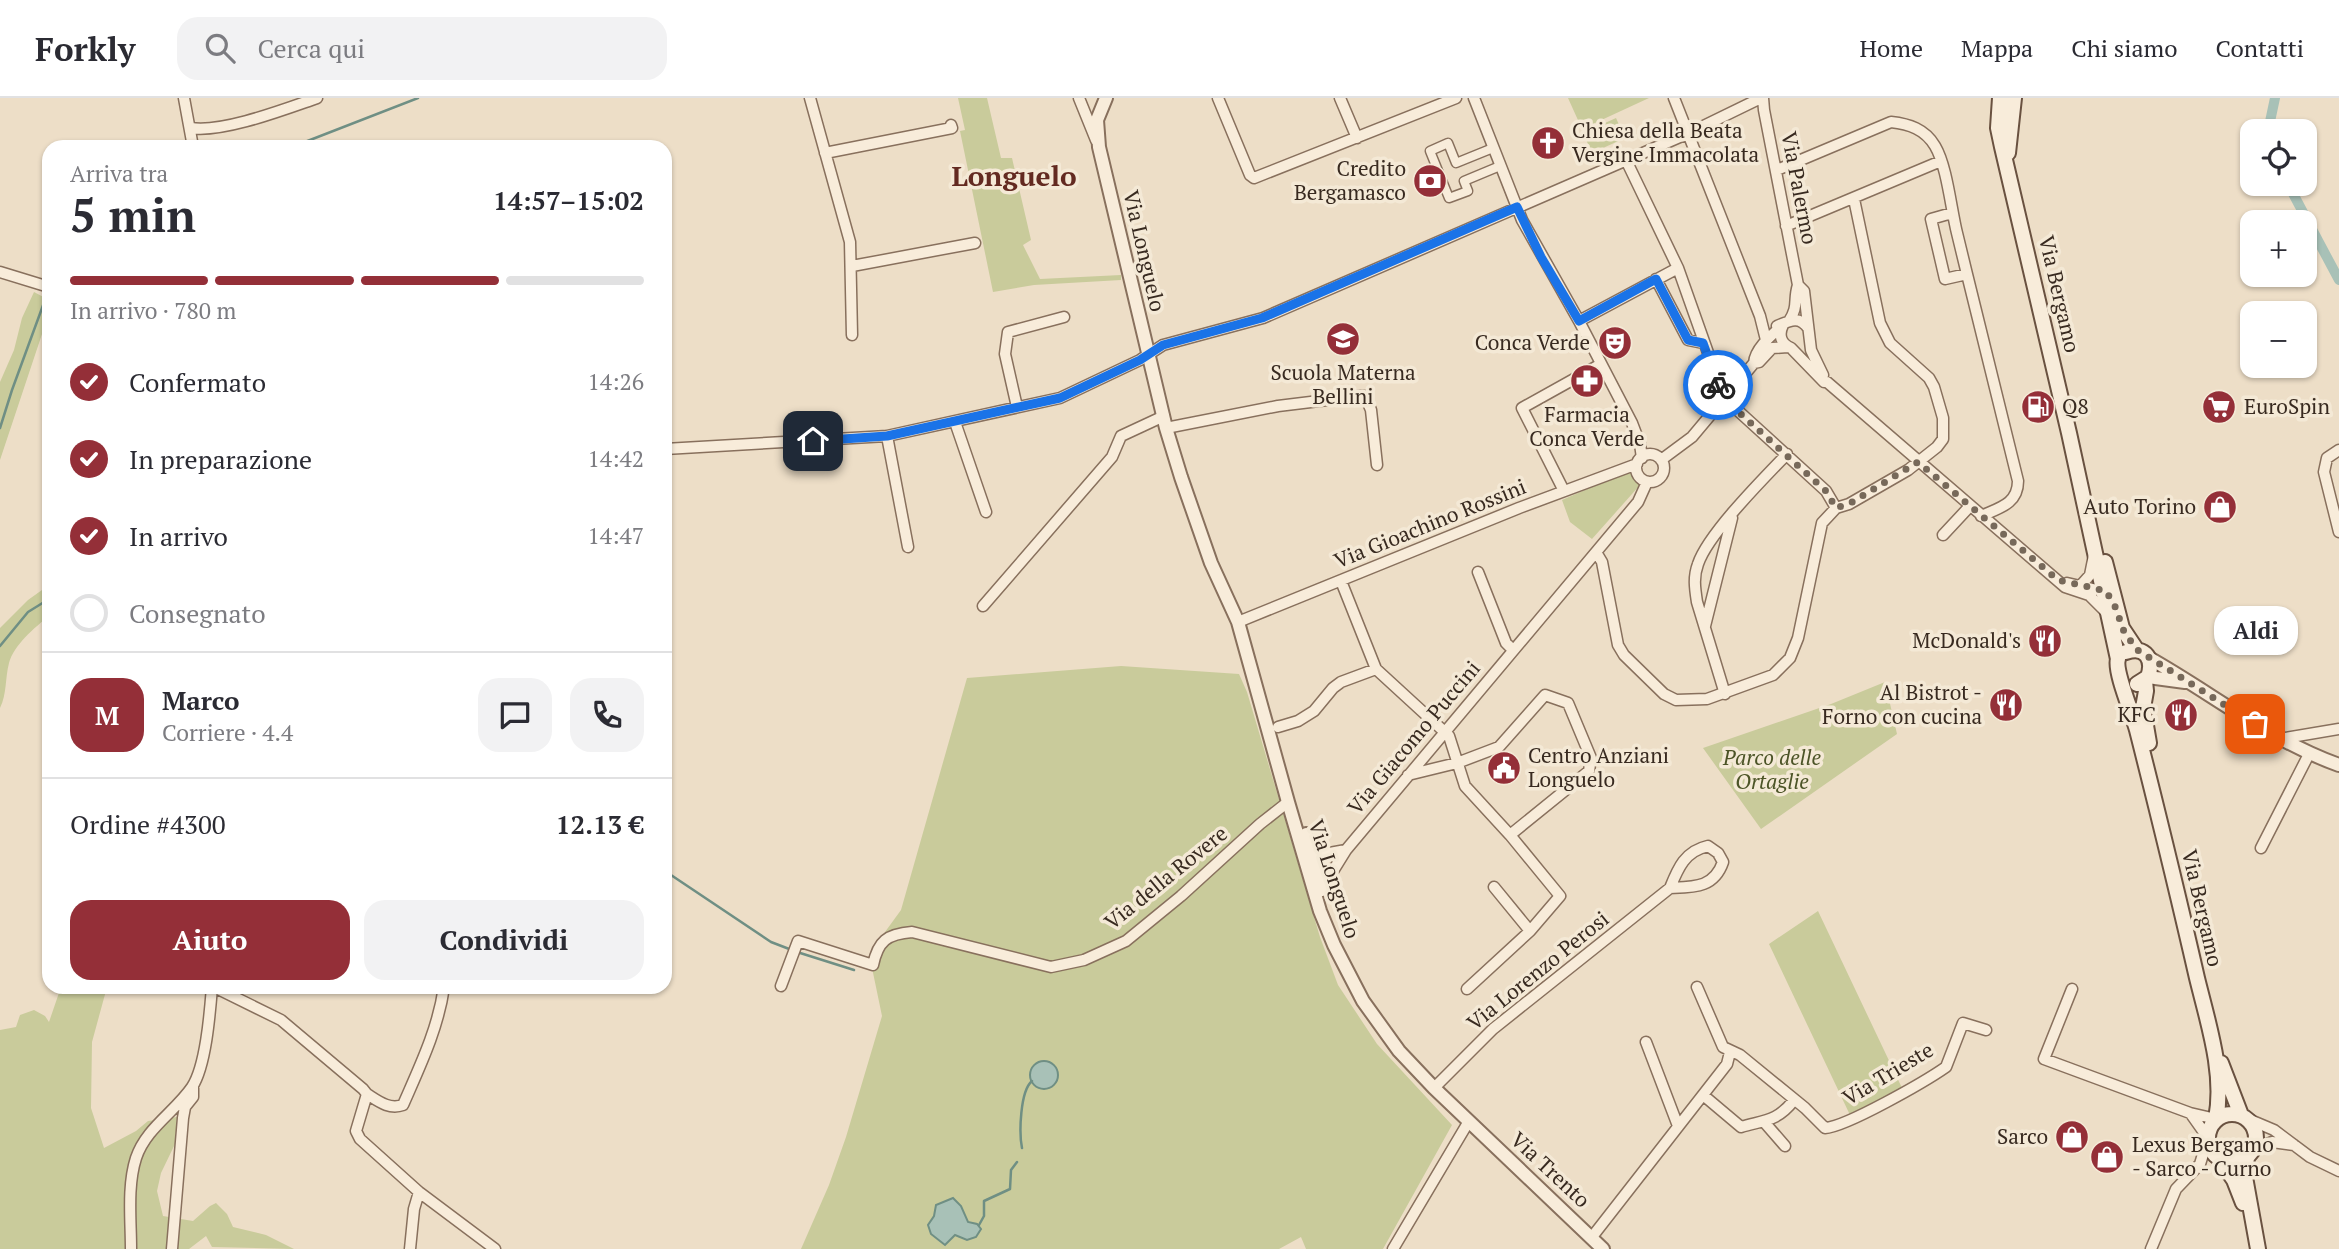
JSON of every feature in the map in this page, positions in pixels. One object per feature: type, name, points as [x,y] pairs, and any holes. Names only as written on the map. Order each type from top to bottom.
[{"type":"main road","name":"Via Bergamo","points":[[2000,98],[1998,128],[2069,433],[2101,589],[2136,649]]},
{"type":"main road","name":"Via Bergamo","points":[[2007,165],[2014,98]]},
{"type":"main road","name":"Via Bergamo","points":[[2069,433],[2091,497],[2118,659]]},
{"type":"main road","points":[[2136,649],[2149,658],[2151,666],[2146,679],[2134,684],[2121,679],[2117,672],[2118,659],[2123,653],[2136,649]]},
{"type":"main road","name":"Via Bergamo","points":[[2121,679],[2154,793],[2210,1032],[2221,1096],[2216,1119]]},
{"type":"main road","name":"Via Bergamo","points":[[2146,679],[2143,708],[2154,793]]},
{"type":"main road","name":"Via Bergamo","points":[[2210,1032],[2244,1117]]},
{"type":"main road","points":[[2253,1227],[2234,1180],[2211,1150],[2208,1138],[2210,1128],[2216,1119],[2224,1115],[2244,1117],[2255,1128],[2257,1139],[2250,1154],[2245,1177],[2258,1249]]},
{"type":"main road","points":[[2219,1158],[2234,1162],[2250,1154]]},
{"type":"street","points":[[184,98],[192,140]]},
{"type":"street","points":[[191,128],[206,130],[317,98]]},
{"type":"street","points":[[810,98],[850,242],[852,335]]},
{"type":"street","points":[[1080,98],[1093,108],[1105,98]]},
{"type":"street","name":"Via Longuelo","points":[[1080,98],[1099,147],[1165,422],[1199,532],[1238,622],[1320,911],[1363,1001],[1399,1051],[1469,1121]]},
{"type":"street","points":[[1099,147],[1097,120],[1105,98]]},
{"type":"street","points":[[1218,98],[1250,175],[1254,178],[1456,98]]},
{"type":"street","points":[[1340,98],[1357,138]]},
{"type":"street","points":[[1474,98],[1517,207],[1541,257],[1579,321],[1632,423],[1640,444],[1638,475],[1647,482]]},
{"type":"street","points":[[1674,98],[1760,316],[1766,340],[1786,323]]},
{"type":"street","points":[[672,449],[887,436],[1060,398],[1163,345],[1262,318],[1689,133],[1762,98]]},
{"type":"street","name":"Via Palermo","points":[[1762,98],[1798,285],[1796,309],[1786,323]]},
{"type":"street","points":[[1777,170],[1891,122],[1905,123],[1921,130],[1935,145],[2018,481],[2015,498],[1981,516]]},
{"type":"street","points":[[825,153],[951,126]]},
{"type":"street","points":[[1493,148],[1456,163],[1448,143],[1430,151],[1450,198],[1468,191],[1464,181],[1500,166]]},
{"type":"street","points":[[1626,160],[1678,268],[1724,398],[1826,491],[1836,508]]},
{"type":"street","points":[[1786,226],[1941,161]]},
{"type":"street","points":[[1597,552],[1602,562],[1618,645],[1664,694],[1676,700],[1707,699],[1725,694],[1773,675],[1790,658],[1798,638],[1822,523],[1836,508],[1849,504],[1918,462],[1943,439],[1940,406],[1928,378],[1890,343],[1880,323],[1854,199]]},
{"type":"street","points":[[1952,213],[1931,219],[1945,279],[1967,274]]},
{"type":"street","points":[[852,266],[975,243]]},
{"type":"street","points":[[1579,321],[1678,268]]},
{"type":"street","points":[[0,272],[42,285]]},
{"type":"street","points":[[1656,279],[1688,340],[1703,343]]},
{"type":"street","name":"Via Palermo","points":[[1798,285],[1804,291],[1814,358],[1827,382]]},
{"type":"street","points":[[1760,316],[1770,326],[1799,320],[1809,332],[1803,346],[1790,348]]},
{"type":"street","points":[[1017,407],[1005,354],[1008,332],[1064,317]]},
{"type":"street","points":[[1786,323],[1780,335],[1824,383],[1827,382],[2065,587],[2089,595],[2112,612]]},
{"type":"street","name":"Via Giacomo Puccini","points":[[1754,363],[1753,358],[1766,340]]},
{"type":"street","name":"Via Giacomo Puccini","points":[[1639,461],[1658,457],[1692,437],[1754,363],[1759,362],[1772,348],[1790,348]]},
{"type":"street","points":[[1564,491],[1522,408],[1601,364]]},
{"type":"street","points":[[983,606],[1112,457],[1121,436],[1165,422],[1365,396],[1371,410],[1377,465]]},
{"type":"street","points":[[955,422],[986,512]]},
{"type":"street","points":[[1632,423],[1658,457]]},
{"type":"street","points":[[887,436],[908,547]]},
{"type":"street","points":[[2339,450],[2327,458],[2324,472],[2339,532]]},
{"type":"street","points":[[1725,694],[1694,587],[1696,572],[1704,551],[1787,454]]},
{"type":"street","name":"Via Giacomo Puccini","points":[[1320,911],[1323,887],[1346,850],[1638,502],[1647,482],[1661,477],[1664,470],[1658,457]]},
{"type":"street","name":"Via Gioachino Rossini","points":[[1238,622],[1639,461]]},
{"type":"street","points":[[1943,535],[1970,506]]},
{"type":"street","points":[[1704,628],[1733,514]]},
{"type":"street","points":[[2081,585],[2090,575],[2094,555]]},
{"type":"street","points":[[1478,572],[1506,643],[1513,650]]},
{"type":"street","points":[[2058,580],[2101,589]]},
{"type":"street","points":[[1341,581],[1376,669],[1449,736],[1465,786],[1560,896],[1530,931],[1467,989]]},
{"type":"street","points":[[2149,658],[2279,739],[2339,765]]},
{"type":"street","points":[[1278,727],[1298,721],[1314,711],[1341,682],[1376,669]]},
{"type":"street","points":[[2146,679],[2189,683]]},
{"type":"street","points":[[1408,775],[1457,763],[1499,747],[1545,695],[1568,703],[1591,758],[1589,771],[1510,835]]},
{"type":"street","points":[[2279,739],[2339,729]]},
{"type":"street","points":[[2261,848],[2309,754]]},
{"type":"street","name":"Via Longuelo","points":[[1279,773],[1313,849],[1323,887]]},
{"type":"street","name":"Via della Rovere","points":[[781,986],[798,941],[873,965],[882,942],[895,934],[912,932],[1051,967],[1084,960],[1125,941],[1288,802]]},
{"type":"street","points":[[1295,824],[1305,842],[1313,849],[1329,855],[1346,850]]},
{"type":"street","name":"Via Lorenzo Perosi","points":[[1434,1088],[1493,1029],[1670,888],[1681,862],[1699,848],[1708,846],[1718,853],[1723,862],[1719,872],[1699,887],[1670,888]]},
{"type":"street","points":[[1494,887],[1530,931]]},
{"type":"street","name":"Via Trieste","points":[[1696,987],[1723,1047],[1740,1055],[1805,1108],[1825,1128],[1833,1127],[1906,1091],[1946,1067],[1963,1023],[1986,1030]]},
{"type":"street","points":[[2072,989],[2044,1059],[2190,1114],[2216,1119]]},
{"type":"street","points":[[172,1249],[183,1118],[185,1107],[194,1097],[193,1086],[207,1036],[212,994]]},
{"type":"street","points":[[227,994],[281,1020],[367,1094],[395,1108],[403,1105],[431,1041],[441,1011],[443,994]]},
{"type":"street","points":[[1646,1042],[1678,1126]]},
{"type":"street","points":[[1592,1237],[1727,1064],[1730,1052]]},
{"type":"street","points":[[131,1249],[132,1177],[136,1158],[152,1129],[193,1086]]},
{"type":"street","points":[[367,1094],[356,1130],[360,1139],[419,1192],[495,1249]]},
{"type":"street","points":[[1703,1095],[1741,1127],[1765,1122],[1787,1109],[1794,1100]]},
{"type":"street","points":[[2151,1249],[2176,1189],[2200,1164],[2208,1138],[2190,1114]]},
{"type":"street","points":[[2244,1117],[2274,1130],[2309,1157],[2339,1171]]},
{"type":"street","points":[[1394,1249],[1469,1121]]},
{"type":"street","name":"Via Trento","points":[[1469,1121],[1603,1249]]},
{"type":"street","points":[[1765,1122],[1785,1146]]},
{"type":"street","points":[[2250,1154],[2272,1142],[2294,1145]]},
{"type":"street","points":[[2200,1164],[2219,1158]]},
{"type":"street","points":[[410,1249],[414,1209],[419,1192]]},
{"type":"green space","points":[[958,98],[987,98],[1001,158],[1012,158],[1031,240],[1023,245],[1040,279],[1121,275],[1121,280],[1034,285],[993,292],[960,131],[965,130]]},
{"type":"green space","points":[[1568,98],[1649,98],[1582,129]]},
{"type":"green space","points":[[1616,118],[1625,138],[1592,153],[1583,133]]},
{"type":"green space","points":[[34,292],[42,296],[42,334],[0,460],[0,382],[14,350],[22,318]]},
{"type":"green space","points":[[1631,470],[1640,485],[1592,539],[1570,522],[1562,500]]},
{"type":"green space","points":[[42,590],[42,622],[25,637],[12,656],[0,708],[0,628]]},
{"type":"green space","points":[[1121,666],[1239,674],[1247,692],[1320,937],[1338,985],[1377,1044],[1452,1125],[1383,1249],[1306,1249],[1301,1237],[1279,1249],[801,1249],[829,1185],[846,1137],[882,1016],[871,963],[877,943],[901,910],[967,678]]},
{"type":"green space","name":"Parco delle Ortaglie","points":[[1885,682],[1897,734],[1761,829],[1703,748],[1831,704]]},
{"type":"green space","points":[[1818,911],[1902,1088],[1850,1115],[1769,944]]},
{"type":"green space","points":[[59,994],[105,994],[92,1042],[91,1108],[104,1148],[136,1131],[148,1121],[177,1117],[175,1144],[161,1173],[157,1191],[163,1216],[193,1221],[216,1203],[227,1214],[233,1227],[266,1235],[294,1249],[212,1247],[206,1236],[189,1249],[0,1249],[0,1030],[16,1027],[20,1015],[34,1010],[45,1016],[49,1022]]},
{"type":"shaded area","points":[[1044,1061],[1054,1065],[1058,1075],[1054,1085],[1044,1089],[1034,1085],[1030,1075],[1034,1065]]},
{"type":"shaded area","points":[[953,1198],[961,1206],[968,1222],[977,1224],[981,1229],[976,1237],[967,1240],[955,1235],[945,1245],[931,1234],[928,1225],[934,1216],[936,1205]]},
{"type":"waterway","points":[[310,140],[418,98]]},
{"type":"waterway","points":[[2271,119],[2275,98]]},
{"type":"waterway","points":[[2294,196],[2339,280]]},
{"type":"waterway","points":[[0,428],[42,308]]},
{"type":"waterway","points":[[0,646],[28,612],[42,603]]},
{"type":"waterway","points":[[672,876],[771,942],[854,970]]},
{"type":"waterway","points":[[1022,1148],[1023,1103],[1032,1081]]},
{"type":"waterway","points":[[979,1225],[984,1216],[984,1201],[1010,1189],[1011,1170],[1017,1162]]},
{"type":"way so far","points":[[1718,385],[1724,398],[1826,491],[1836,508],[1849,504],[1918,462],[2058,580],[2106,591],[2117,610],[2122,628],[2136,649],[2255,724]]},
{"type":"place","name":"Chiesa della Beata Vergine Immacolata","points":[[1548,143]]},
{"type":"place","name":"Credito Bergamasco","points":[[1430,181]]},
{"type":"place","name":"Scuola Materna Bellini","points":[[1343,339]]},
{"type":"place","name":"Conca Verde","points":[[1615,343]]},
{"type":"place","name":"Farmacia Conca Verde","points":[[1587,381]]},
{"type":"place","name":"Q8","points":[[2038,407]]},
{"type":"place","name":"EuroSpin","points":[[2219,407]]},
{"type":"place","name":"Auto Torino","points":[[2220,507]]},
{"type":"place","name":"McDonald's","points":[[2045,641]]},
{"type":"place","name":"Al Bistrot - Forno con cucina","points":[[2006,705]]},
{"type":"place","name":"KFC","points":[[2181,715]]},
{"type":"place","name":"Aldi","points":[[2255,724]]},
{"type":"place","name":"Centro Anziani Longuelo","points":[[1504,768]]},
{"type":"place","name":"Sarco","points":[[2072,1137]]},
{"type":"place","name":"Lexus Bergamo - Sarco - Curno","points":[[2107,1157]]},
{"type":"district","name":"Longuelo","points":[[1014,176]]},
{"type":"route","points":[[813,441],[887,436],[1060,398],[1140,360],[1163,345],[1262,318],[1517,207],[1541,257],[1579,321],[1656,279],[1688,340],[1703,343],[1718,385]]}]
